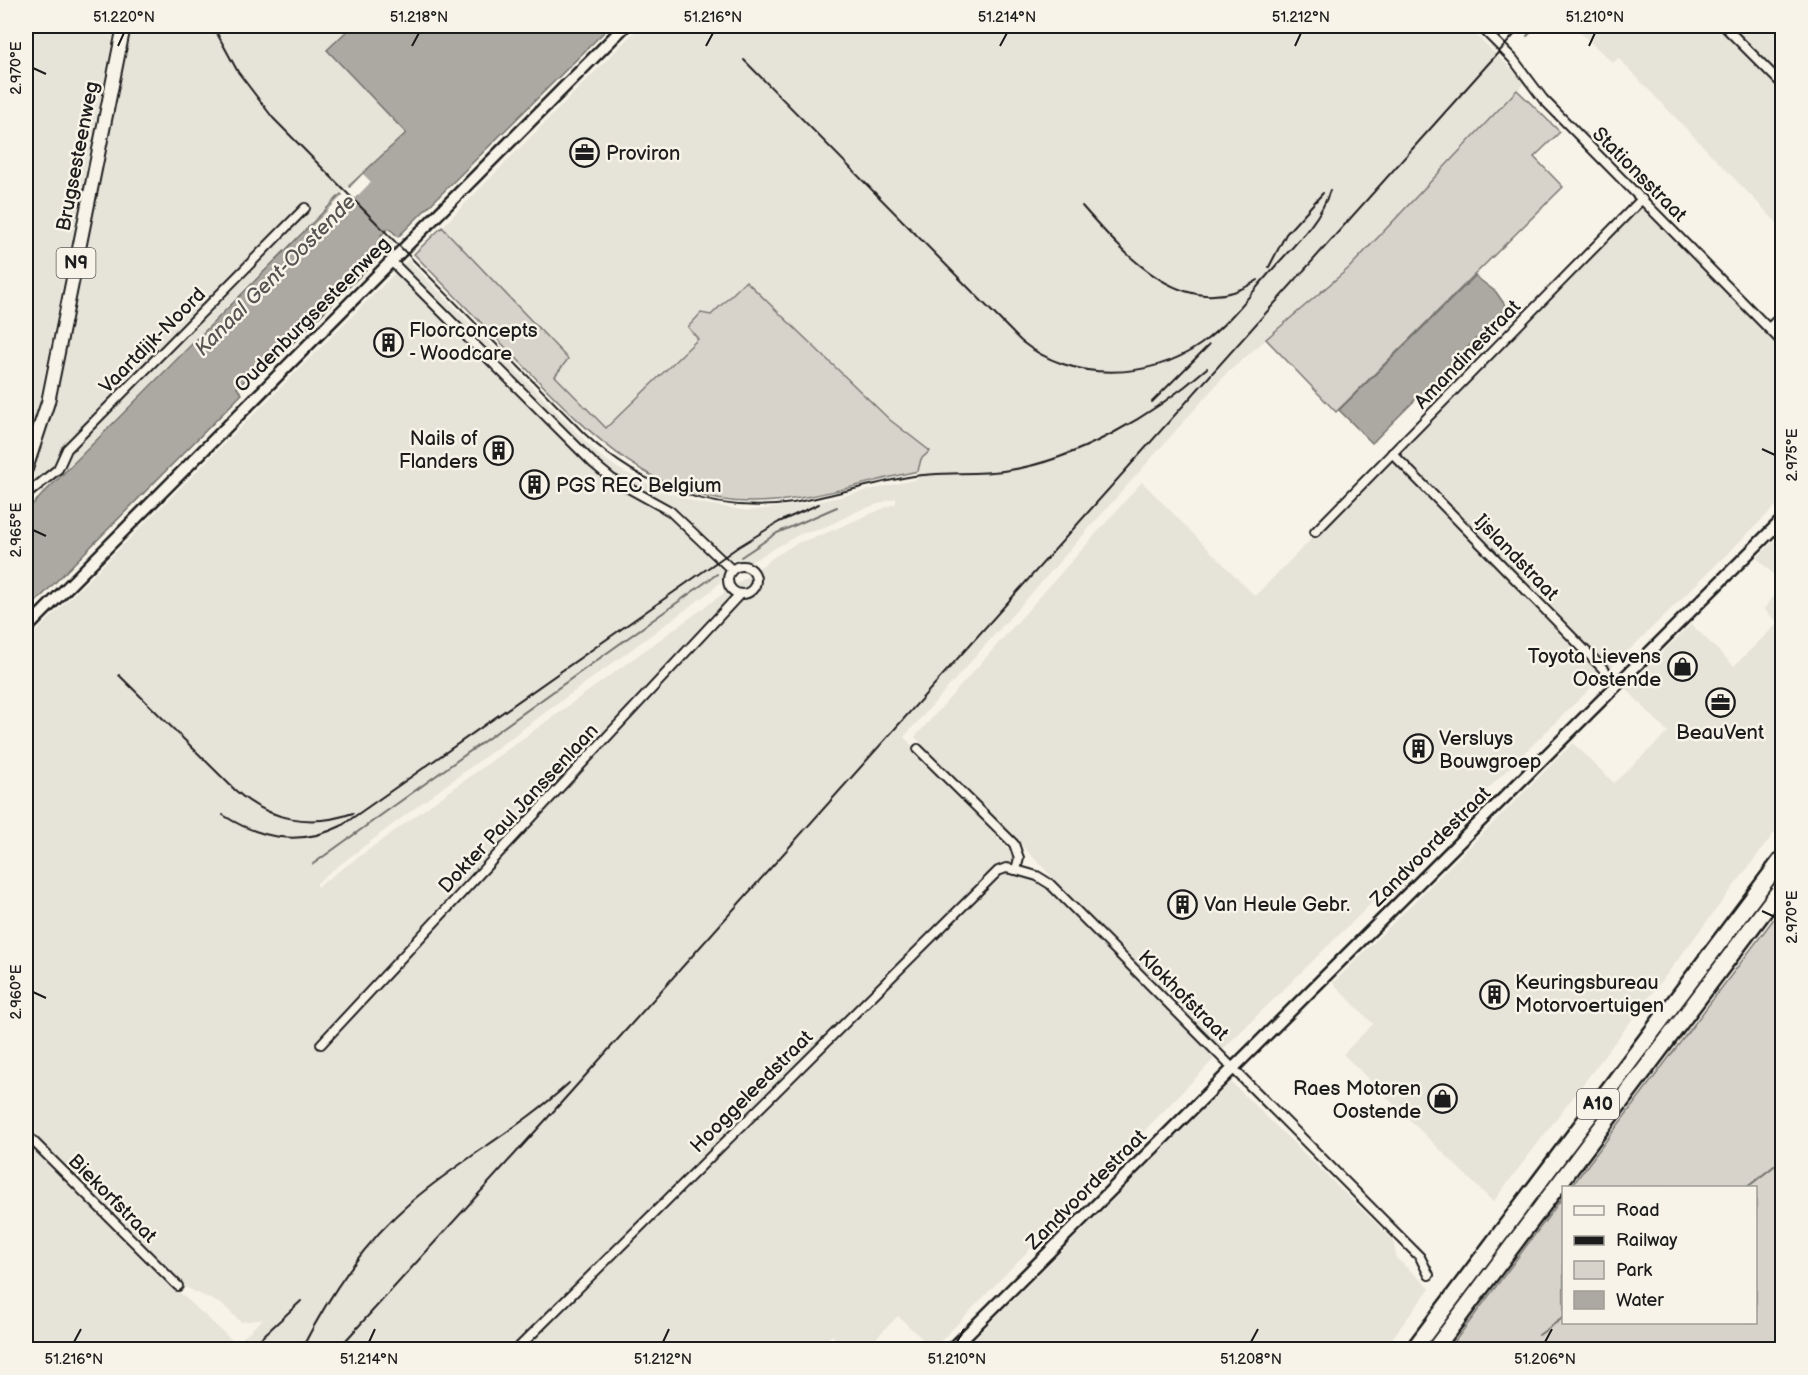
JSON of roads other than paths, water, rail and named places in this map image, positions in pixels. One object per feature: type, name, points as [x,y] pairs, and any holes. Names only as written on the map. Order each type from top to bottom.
[{"type":"highway","name":"A10","points":[[1413,1350],[1763,885],[1782,856]]},
{"type":"highway","name":"A10","points":[[1434,1350],[1782,887]]},
{"type":"main road","name":"Brugsesteenweg","points":[[26,469],[48,402],[124,26]]},
{"type":"main road","name":"Oudenburgsesteenweg","points":[[26,629],[625,26]]},
{"type":"main road","name":"Zandvoordestraat","points":[[951,1350],[1782,520]]},
{"type":"street","name":"Stationsstraat","points":[[1480,26],[1514,59],[1543,99],[1782,342]]},
{"type":"street","points":[[1724,26],[1782,84]]},
{"type":"street","name":"Amandinestraat","points":[[1315,532],[1642,199]]},
{"type":"street","name":"Vaartdijk-Noord","points":[[26,495],[58,469],[67,449],[305,208]]},
{"type":"street","name":"Dokter Paul Janssenlaan","points":[[391,261],[594,464],[612,479],[670,511],[732,570]]},
{"type":"street","points":[[1769,328],[1782,315]]},
{"type":"street","name":"Ijslandstraat","points":[[1392,453],[1618,684]]},
{"type":"street","name":"Dokter Paul Janssenlaan","points":[[321,1044],[740,595],[746,594],[756,586],[755,574],[747,566],[732,570],[728,577],[729,585],[740,595]]},
{"type":"street","points":[[918,748],[1014,844],[1019,858],[1016,870]]},
{"type":"street","name":"Hooggeleedstraat","points":[[516,1350],[998,871],[1006,868],[1016,870]]},
{"type":"street","name":"Klokhofstraat","points":[[1016,870],[1037,876],[1050,884],[1420,1257],[1429,1275]]},
{"type":"street","name":"Biekorfstraat","points":[[26,1134],[177,1286]]},
{"type":"water","name":"Kanaal Gent-Oostende","points":[[352,26],[610,26],[398,237],[389,228],[381,235],[391,245],[278,358],[273,353],[237,388],[242,394],[26,612],[26,511],[341,194],[351,203],[358,195],[349,186],[406,133],[327,50]]},
{"type":"water","points":[[1475,276],[1496,292],[1507,308],[1372,443],[1339,410]]},
{"type":"waterway","points":[[1527,36],[1537,26]]},
{"type":"waterway","points":[[741,557],[777,533],[837,507]]},
{"type":"waterway","points":[[313,864],[717,574]]},
{"type":"waterway","points":[[1749,1186],[1782,1160]]},
{"type":"waterway","points":[[1539,1335],[1562,1318]]},
{"type":"railway","points":[[213,26],[238,72],[273,118],[585,434],[630,469],[681,493],[736,505],[764,506],[793,503],[920,475],[991,472],[1030,466],[1057,458],[1112,434],[1163,403],[1207,368]]},
{"type":"railway","points":[[337,1350],[552,1113],[1522,26]]},
{"type":"railway","points":[[744,60],[1021,341],[1063,364],[1086,370],[1110,372],[1158,365],[1201,344],[1229,319],[1305,234],[1320,213],[1330,190]]},
{"type":"railway","points":[[1269,267],[1286,234],[1323,193]]},
{"type":"railway","points":[[1082,206],[1138,263],[1160,279],[1182,290],[1207,295],[1232,292],[1258,280]]},
{"type":"railway","points":[[1152,402],[1209,345]]},
{"type":"railway","points":[[223,815],[251,830],[281,837],[311,836],[341,826],[738,547],[779,522],[819,504]]},
{"type":"railway","points":[[119,675],[235,790],[261,808],[276,814],[306,820],[337,818],[353,813]]},
{"type":"railway","points":[[301,1350],[349,1270],[363,1251],[395,1217],[431,1185],[531,1114],[569,1083]]},
{"type":"railway","points":[[248,1350],[301,1301]]},
{"type":"place","name":"Proviron","points":[[585,153]]},
{"type":"place","name":"Floorconcepts - Woodcare","points":[[388,342]]},
{"type":"place","name":"Nails of Flanders","points":[[499,450]]},
{"type":"place","name":"PGS REC Belgium","points":[[535,485]]},
{"type":"place","name":"Toyota Lievens Oostende","points":[[1682,667]]},
{"type":"place","name":"BeauVent","points":[[1720,702]]},
{"type":"place","name":"Versluys Bouwgroep","points":[[1418,749]]},
{"type":"place","name":"Van Heule Gebr.","points":[[1183,904]]},
{"type":"place","name":"Keuringsbureau Motorvoertuigen","points":[[1494,994]]},
{"type":"place","name":"Raes Motoren Oostende","points":[[1442,1099]]}]
